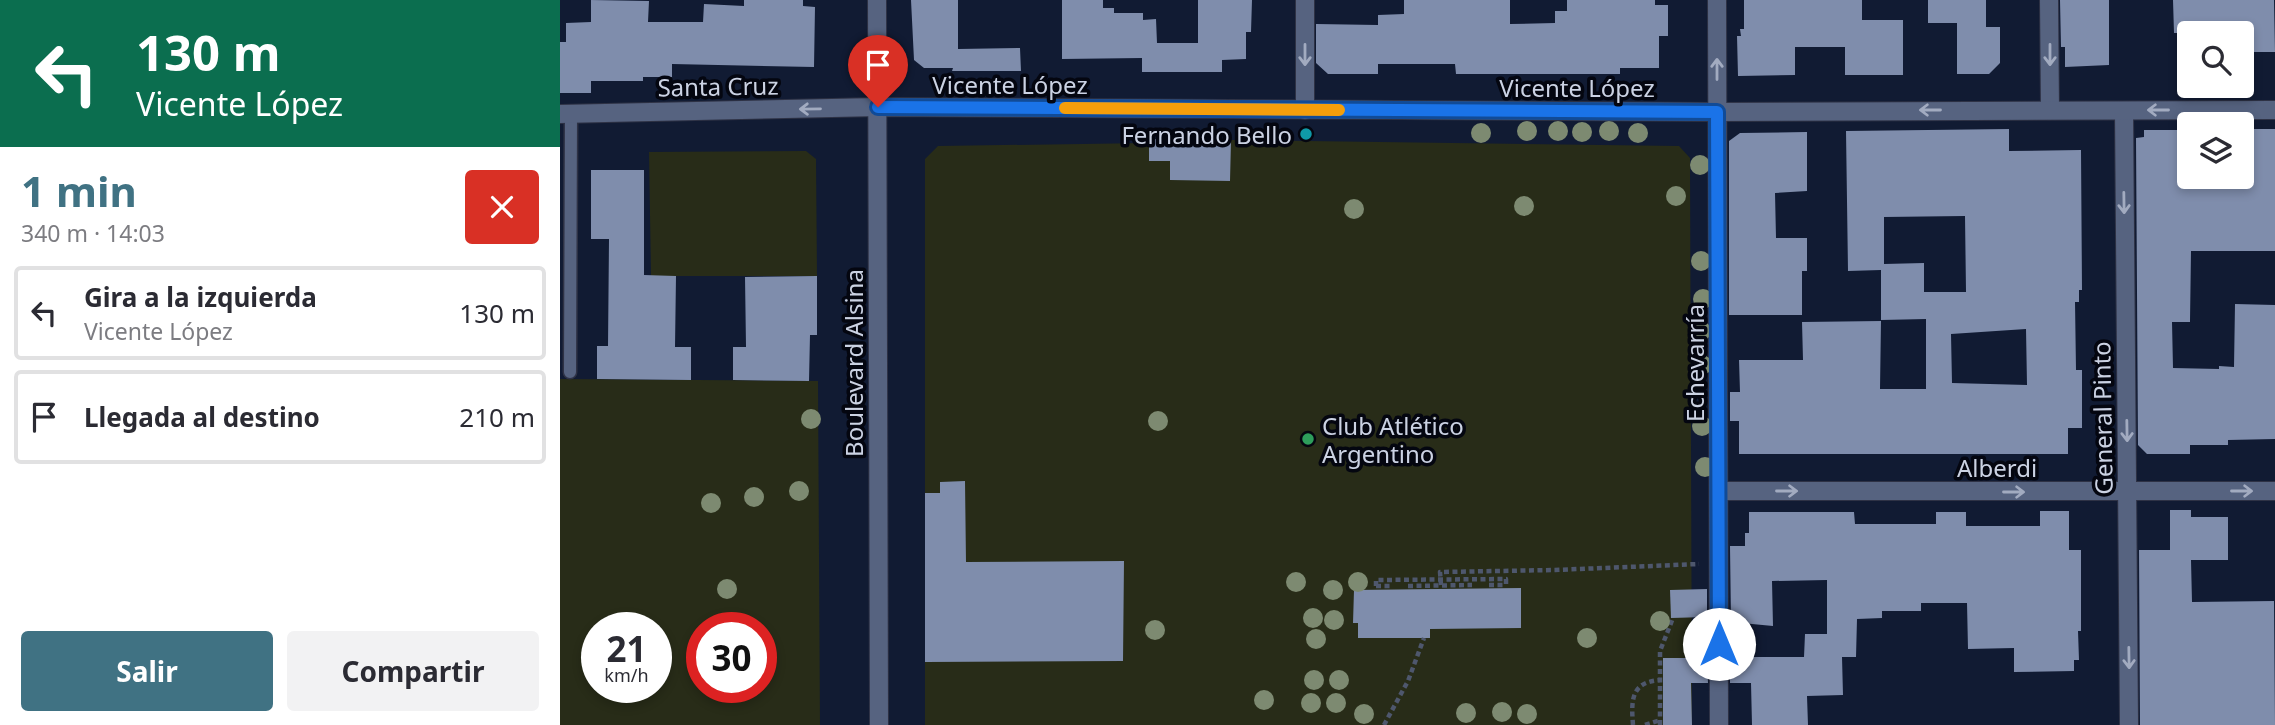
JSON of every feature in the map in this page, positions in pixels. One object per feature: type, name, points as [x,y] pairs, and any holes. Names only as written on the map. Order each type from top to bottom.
[{"type":"street","name":"Boulevard Alsina","points":[[877,0],[879,725]]},
{"type":"street","points":[[1305,0],[1305,110]]},
{"type":"street","name":"Echevarría","points":[[1717,0],[1719,725]]},
{"type":"street","points":[[2049,0],[2050,109]]},
{"type":"street","name":"Vicente López","points":[[878,107],[1717,112],[2275,110]]},
{"type":"street","name":"Santa Cruz","points":[[565,114],[878,107]]},
{"type":"street","name":"General Pinto","points":[[2124,111],[2129,725]]},
{"type":"street","name":"Alberdi","points":[[1718,491],[2275,491]]},
{"type":"lane","points":[[565,114],[570,372]]},
{"type":"path","points":[[1441,582],[1440,572],[1691,564]]},
{"type":"path","points":[[1408,586],[1506,579],[1506,585],[1489,585]]},
{"type":"path","points":[[1392,586],[1376,586],[1376,580],[1472,585]]},
{"type":"path","points":[[1645,725],[1661,722],[1660,652],[1673,618]]},
{"type":"path","points":[[1384,725],[1408,681],[1424,638]]},
{"type":"path","points":[[1633,725],[1637,687],[1646,681],[1660,680]]},
{"type":"green space","name":"Club Atlético Argentino","points":[[1149,139],[1679,146],[1690,158],[1692,725],[925,725],[925,159],[938,146],[1148,143]]},
{"type":"green space","points":[[806,151],[816,159],[817,276],[651,276],[649,152]]},
{"type":"green space","points":[[560,379],[818,381],[820,725],[560,725]]},
{"type":"building","points":[[591,0],[649,1],[648,22],[703,22],[704,4],[744,6],[744,0],[803,0],[803,6],[815,7],[814,67],[672,64],[672,77],[643,77],[643,81],[591,81],[591,93],[560,93],[560,42],[566,42],[566,23],[591,22]]},
{"type":"building","points":[[911,0],[958,0],[958,49],[1020,48],[1021,71],[952,71],[953,68],[924,68],[914,60]]},
{"type":"building","points":[[1062,0],[1103,0],[1103,8],[1114,8],[1114,13],[1143,13],[1143,20],[1156,19],[1157,43],[1198,43],[1198,0],[1252,0],[1251,32],[1246,32],[1246,59],[1222,60],[1222,72],[1142,72],[1142,58],[1062,59]]},
{"type":"building","points":[[1404,0],[1510,0],[1510,24],[1555,23],[1555,11],[1567,11],[1567,0],[1655,0],[1655,5],[1668,5],[1668,36],[1659,36],[1659,68],[1620,68],[1620,74],[1456,74],[1455,64],[1378,64],[1378,74],[1328,74],[1316,63],[1316,24],[1378,25],[1378,15],[1404,14]]},
{"type":"building","points":[[1744,0],[1862,0],[1862,20],[1903,20],[1903,75],[1845,75],[1845,47],[1795,47],[1795,75],[1738,76],[1737,36],[1741,36],[1740,29],[1744,29]]},
{"type":"building","points":[[1928,0],[1986,0],[1986,27],[2000,27],[2000,63],[1989,74],[1957,74],[1957,23],[1928,23]]},
{"type":"building","points":[[2060,0],[2109,0],[2109,65],[2065,67],[2065,47],[2061,47]]},
{"type":"building","points":[[2173,0],[2274,0],[2275,52],[2254,52],[2254,21],[2177,21],[2177,33],[2174,33]]},
{"type":"building","points":[[2009,129],[2009,151],[2081,150],[2082,290],[2079,290],[2079,302],[2075,302],[2076,370],[2082,370],[2082,428],[2068,428],[2068,454],[1739,454],[1739,421],[1730,421],[1730,392],[1740,392],[1739,360],[1803,360],[1802,322],[1881,321],[1880,389],[1926,389],[1926,319],[1881,320],[1881,270],[1848,271],[1846,131]],"holes":[[[1965,216],[1966,292],[1924,292],[1924,263],[1884,264],[1884,217]],[[2026,329],[2027,385],[1952,383],[1951,334]]]},
{"type":"building","points":[[2254,129],[2275,129],[2275,251],[2191,251],[2190,322],[2172,322],[2173,368],[2234,367],[2235,304],[2275,305],[2275,439],[2228,440],[2228,445],[2190,445],[2190,454],[2147,454],[2138,445],[2136,138],[2144,137],[2144,130],[2177,130],[2177,189],[2254,189]]},
{"type":"building","points":[[1807,132],[1807,191],[1775,193],[1776,238],[1807,238],[1807,271],[1802,271],[1802,315],[1729,315],[1729,141],[1740,133]]},
{"type":"building","points":[[1149,139],[1231,141],[1230,181],[1170,180],[1170,161],[1149,161]]},
{"type":"building","points":[[591,170],[644,170],[644,275],[676,276],[675,347],[691,347],[691,380],[597,379],[597,346],[608,346],[609,239],[591,239]]},
{"type":"building","points":[[817,276],[817,335],[810,335],[809,381],[733,380],[733,347],[746,347],[745,277]]},
{"type":"building","points":[[965,481],[966,562],[1124,561],[1123,661],[925,662],[925,493],[940,493],[940,482]]},
{"type":"building","points":[[2170,510],[2191,510],[2191,517],[2228,517],[2228,560],[2191,560],[2192,602],[2274,601],[2275,725],[2140,725],[2139,550],[2170,550]]},
{"type":"building","points":[[2040,511],[2069,511],[2069,550],[2081,550],[2081,631],[2078,631],[2079,660],[2074,660],[2074,671],[2014,672],[2014,648],[1968,649],[1967,603],[1921,603],[1921,611],[1882,611],[1882,618],[1857,619],[1856,657],[1842,657],[1843,695],[1807,696],[1808,725],[1752,725],[1751,683],[1730,683],[1730,657],[1804,657],[1805,634],[1827,634],[1827,580],[1772,581],[1773,626],[1731,622],[1730,546],[1745,546],[1745,533],[1749,533],[1749,512],[1854,512],[1855,524],[1936,524],[1936,512],[1966,512],[1966,526],[2040,526]]},
{"type":"building","points":[[1521,588],[1521,628],[1430,629],[1430,638],[1358,638],[1358,623],[1353,623],[1354,590]]},
{"type":"building","points":[[1707,589],[1707,617],[1671,618],[1670,590]]},
{"type":"building","points":[[1663,658],[1707,658],[1708,683],[1691,683],[1692,725],[1663,725]]},
{"type":"slow traffic","points":[[1065,108],[1339,110]]},
{"type":"place","name":"Fernando Bello","points":[[1306,134]]},
{"type":"place","name":"Club Atlético Argentino","points":[[1308,439]]},
{"type":"route","points":[[878,107],[1717,112],[1719,644]]}]
